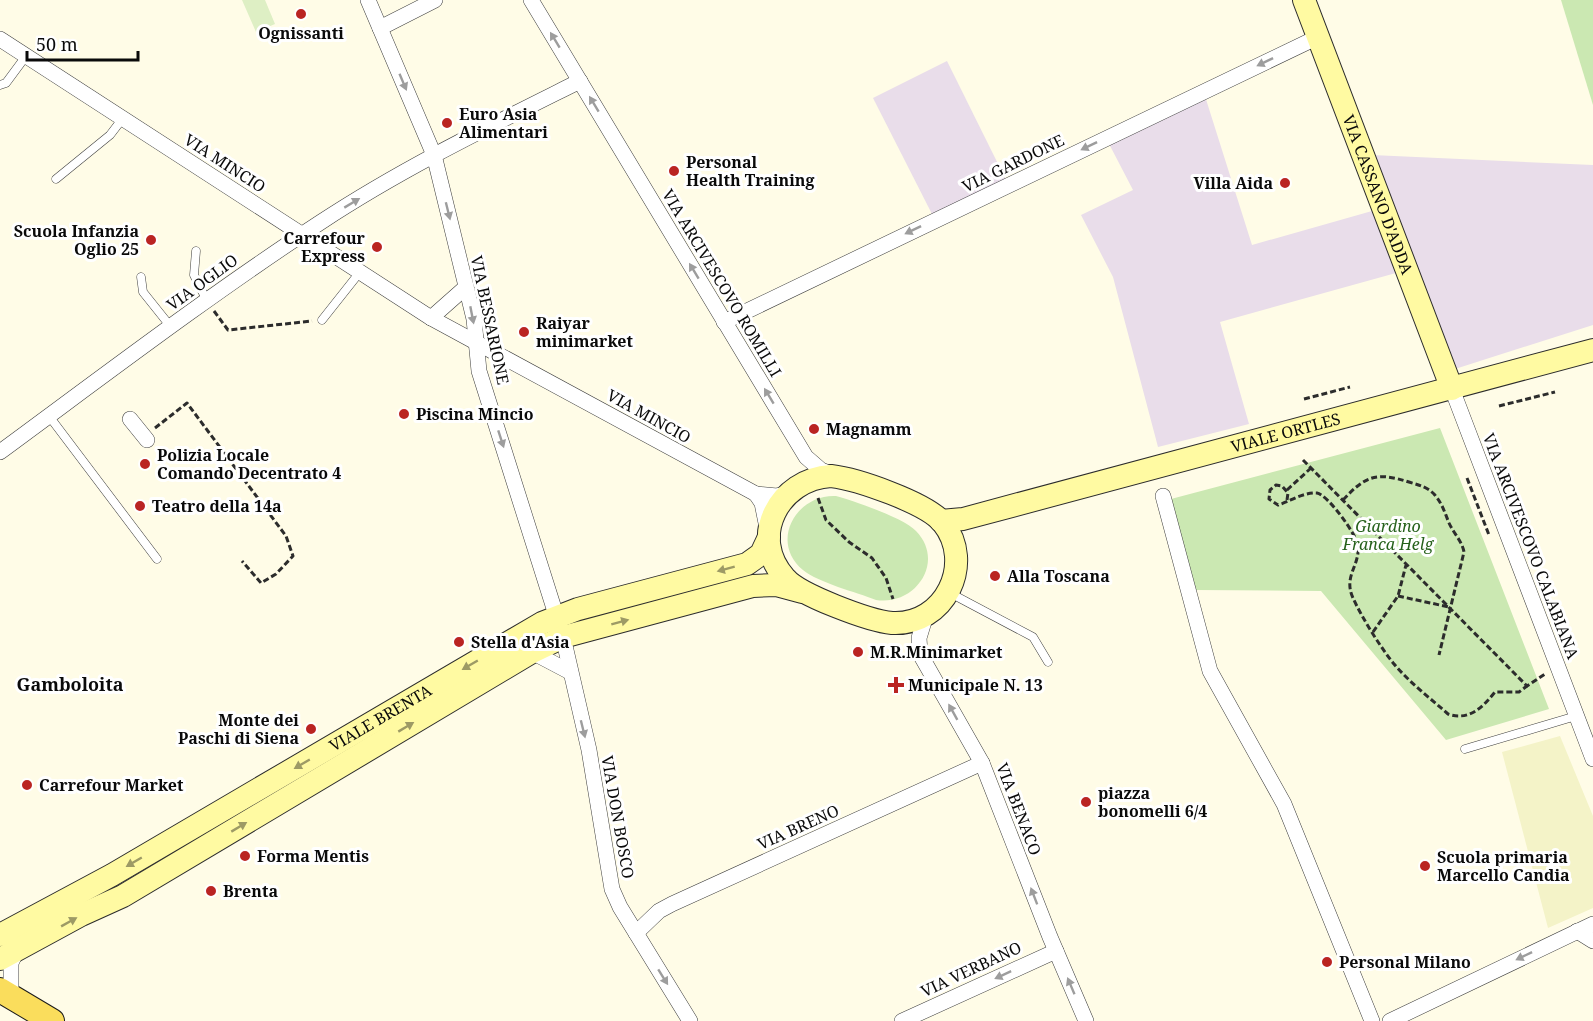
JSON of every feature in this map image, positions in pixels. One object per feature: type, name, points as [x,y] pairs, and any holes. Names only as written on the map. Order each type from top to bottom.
[{"type":"main road","points":[[6,993],[52,1021]]},
{"type":"street","name":"VIA BESSARIONE","points":[[368,0],[434,155],[474,319],[479,371],[560,626]]},
{"type":"street","points":[[380,28],[435,0]]},
{"type":"street","name":"VIA ARCIVESCOVO ROMILLI","points":[[531,0],[806,458],[822,470],[841,477]]},
{"type":"street","name":"VIA CASSANO D'ADDA","points":[[1304,0],[1452,389]]},
{"type":"street","name":"VIA GARDONE","points":[[724,322],[1318,37]]},
{"type":"street","name":"VIA MINCIO","points":[[0,39],[431,318],[756,494],[771,496],[788,494]]},
{"type":"street","name":"VIA OGLIO","points":[[0,452],[302,234],[434,155],[580,81]]},
{"type":"street","points":[[431,318],[466,287]]},
{"type":"street","name":"VIALE ORTLES","points":[[941,521],[963,519],[1593,351]]},
{"type":"street","name":"VIA ARCIVESCOVO CALABIANA","points":[[1452,389],[1593,759]]},
{"type":"street","points":[[130,419],[146,439]]},
{"type":"street","points":[[756,494],[762,502],[772,555],[778,569],[790,583],[802,592],[882,622],[907,622],[926,615],[938,606],[949,592],[956,572],[955,547],[947,529],[932,513],[916,504],[841,477],[826,476],[810,479],[788,494],[773,517],[769,537]]},
{"type":"street","points":[[1163,496],[1210,671],[1284,804],[1372,1021]]},
{"type":"street","points":[[955,547],[962,528],[977,515]]},
{"type":"street","name":"VIALE BRENTA","points":[[6,993],[11,963],[9,955],[81,915],[123,896],[532,652],[560,626],[747,564],[761,554],[769,537]]},
{"type":"street","name":"VIALE BRENTA","points":[[0,935],[112,875],[542,623],[560,626],[753,586],[776,585],[802,592]]},
{"type":"street","name":"VIA BENACO","points":[[926,615],[919,638],[920,654],[982,763],[1086,1021]]},
{"type":"street","name":"VIA DON BOSCO","points":[[560,626],[589,750],[612,889],[620,907],[690,1021]]},
{"type":"street","points":[[532,652],[570,672]]},
{"type":"street","name":"VIA BRENO","points":[[636,933],[659,910],[982,763]]},
{"type":"street","points":[[1390,1021],[1593,924]]},
{"type":"street","points":[[1577,931],[1593,941]]},
{"type":"street","name":"VIA VERBANO","points":[[902,1021],[1056,951]]},
{"type":"lane","points":[[0,85],[6,83],[26,56]]},
{"type":"lane","points":[[56,179],[110,135],[123,118]]},
{"type":"lane","points":[[196,251],[194,276],[207,301]]},
{"type":"lane","points":[[322,320],[360,272]]},
{"type":"lane","points":[[141,277],[143,292],[171,327]]},
{"type":"lane","points":[[49,416],[157,559]]},
{"type":"lane","points":[[949,592],[1033,637],[1048,662]]},
{"type":"lane","points":[[1465,749],[1576,716]]},
{"type":"path","points":[[207,301],[228,330],[322,320]]},
{"type":"path","points":[[1304,399],[1350,387]]},
{"type":"path","points":[[1499,406],[1555,392]]},
{"type":"path","points":[[146,439],[187,403],[280,527],[293,556],[276,574],[261,583],[242,561]]},
{"type":"path","points":[[1303,460],[1527,686]]},
{"type":"path","points":[[1287,500],[1287,490],[1311,468]]},
{"type":"path","points":[[1343,500],[1356,486],[1374,477],[1390,476],[1425,487],[1434,494],[1444,508],[1450,524],[1463,543],[1464,552],[1439,655]]},
{"type":"path","points":[[1467,478],[1489,535]]},
{"type":"path","points":[[1287,490],[1282,486],[1276,486],[1270,490],[1271,501],[1278,505],[1287,500],[1317,494],[1328,500],[1356,538],[1357,557],[1349,585],[1353,599],[1395,665],[1448,714],[1456,717],[1468,715],[1477,711],[1495,693],[1519,692],[1558,667]]},
{"type":"path","points":[[818,497],[826,520],[849,542],[872,558],[886,578],[893,599]]},
{"type":"path","points":[[1373,632],[1398,596],[1407,563]]},
{"type":"path","points":[[1398,596],[1451,608]]},
{"type":"shaded area","points":[[947,61],[1007,182],[934,218],[873,98]]},
{"type":"shaded area","points":[[1204,93],[1252,245],[1372,211],[1396,273],[1220,322],[1249,424],[1158,447],[1113,277],[1081,215],[1133,190],[1107,140]]},
{"type":"shaded area","points":[[1372,155],[1593,165],[1593,325],[1455,369]]},
{"type":"green space","points":[[242,0],[265,0],[275,24],[256,32]]},
{"type":"green space","points":[[1561,0],[1593,0],[1593,105]]},
{"type":"green space","name":"Giardino Franca Helg","points":[[1440,428],[1549,709],[1446,740],[1321,591],[1195,590],[1171,499]]},
{"type":"green space","points":[[836,496],[890,516],[916,531],[924,543],[928,556],[927,568],[914,589],[890,600],[876,600],[818,579],[803,570],[793,559],[788,546],[788,534],[799,511],[822,497]]},
{"type":"green space","points":[[1560,736],[1593,816],[1593,908],[1548,928],[1502,752]]},
{"type":"place","name":"Ognissanti","points":[[301,14]]},
{"type":"place","name":"Euro Asia Alimentari","points":[[447,123]]},
{"type":"place","name":"Personal Health Training","points":[[674,171]]},
{"type":"place","name":"Villa Aida","points":[[1285,183]]},
{"type":"place","name":"Scuola Infanzia Oglio 25","points":[[151,240]]},
{"type":"place","name":"Carrefour Express","points":[[377,247]]},
{"type":"place","name":"Raiyar minimarket","points":[[524,332]]},
{"type":"place","name":"Piscina Mincio","points":[[404,414]]},
{"type":"place","name":"Magnamm","points":[[814,429]]},
{"type":"place","name":"Polizia Locale Comando Decentrato 4","points":[[145,464]]},
{"type":"place","name":"Teatro della 14a","points":[[140,506]]},
{"type":"place","name":"Alla Toscana","points":[[995,576]]},
{"type":"place","name":"Stella d'Asia","points":[[459,642]]},
{"type":"place","name":"M.R.Minimarket","points":[[858,652]]},
{"type":"place","name":"Municipale N. 13","points":[[896,685]]},
{"type":"place","name":"Monte dei Paschi di Siena","points":[[311,729]]},
{"type":"place","name":"Carrefour Market","points":[[27,785]]},
{"type":"place","name":"piazza bonomelli 6/4","points":[[1086,802]]},
{"type":"place","name":"Forma Mentis","points":[[245,856]]},
{"type":"place","name":"Scuola primaria Marcello Candia","points":[[1425,866]]},
{"type":"place","name":"Brenta","points":[[211,891]]},
{"type":"place","name":"Personal Milano","points":[[1327,962]]},
{"type":"district","name":"Gamboloita","points":[[70,684]]}]
